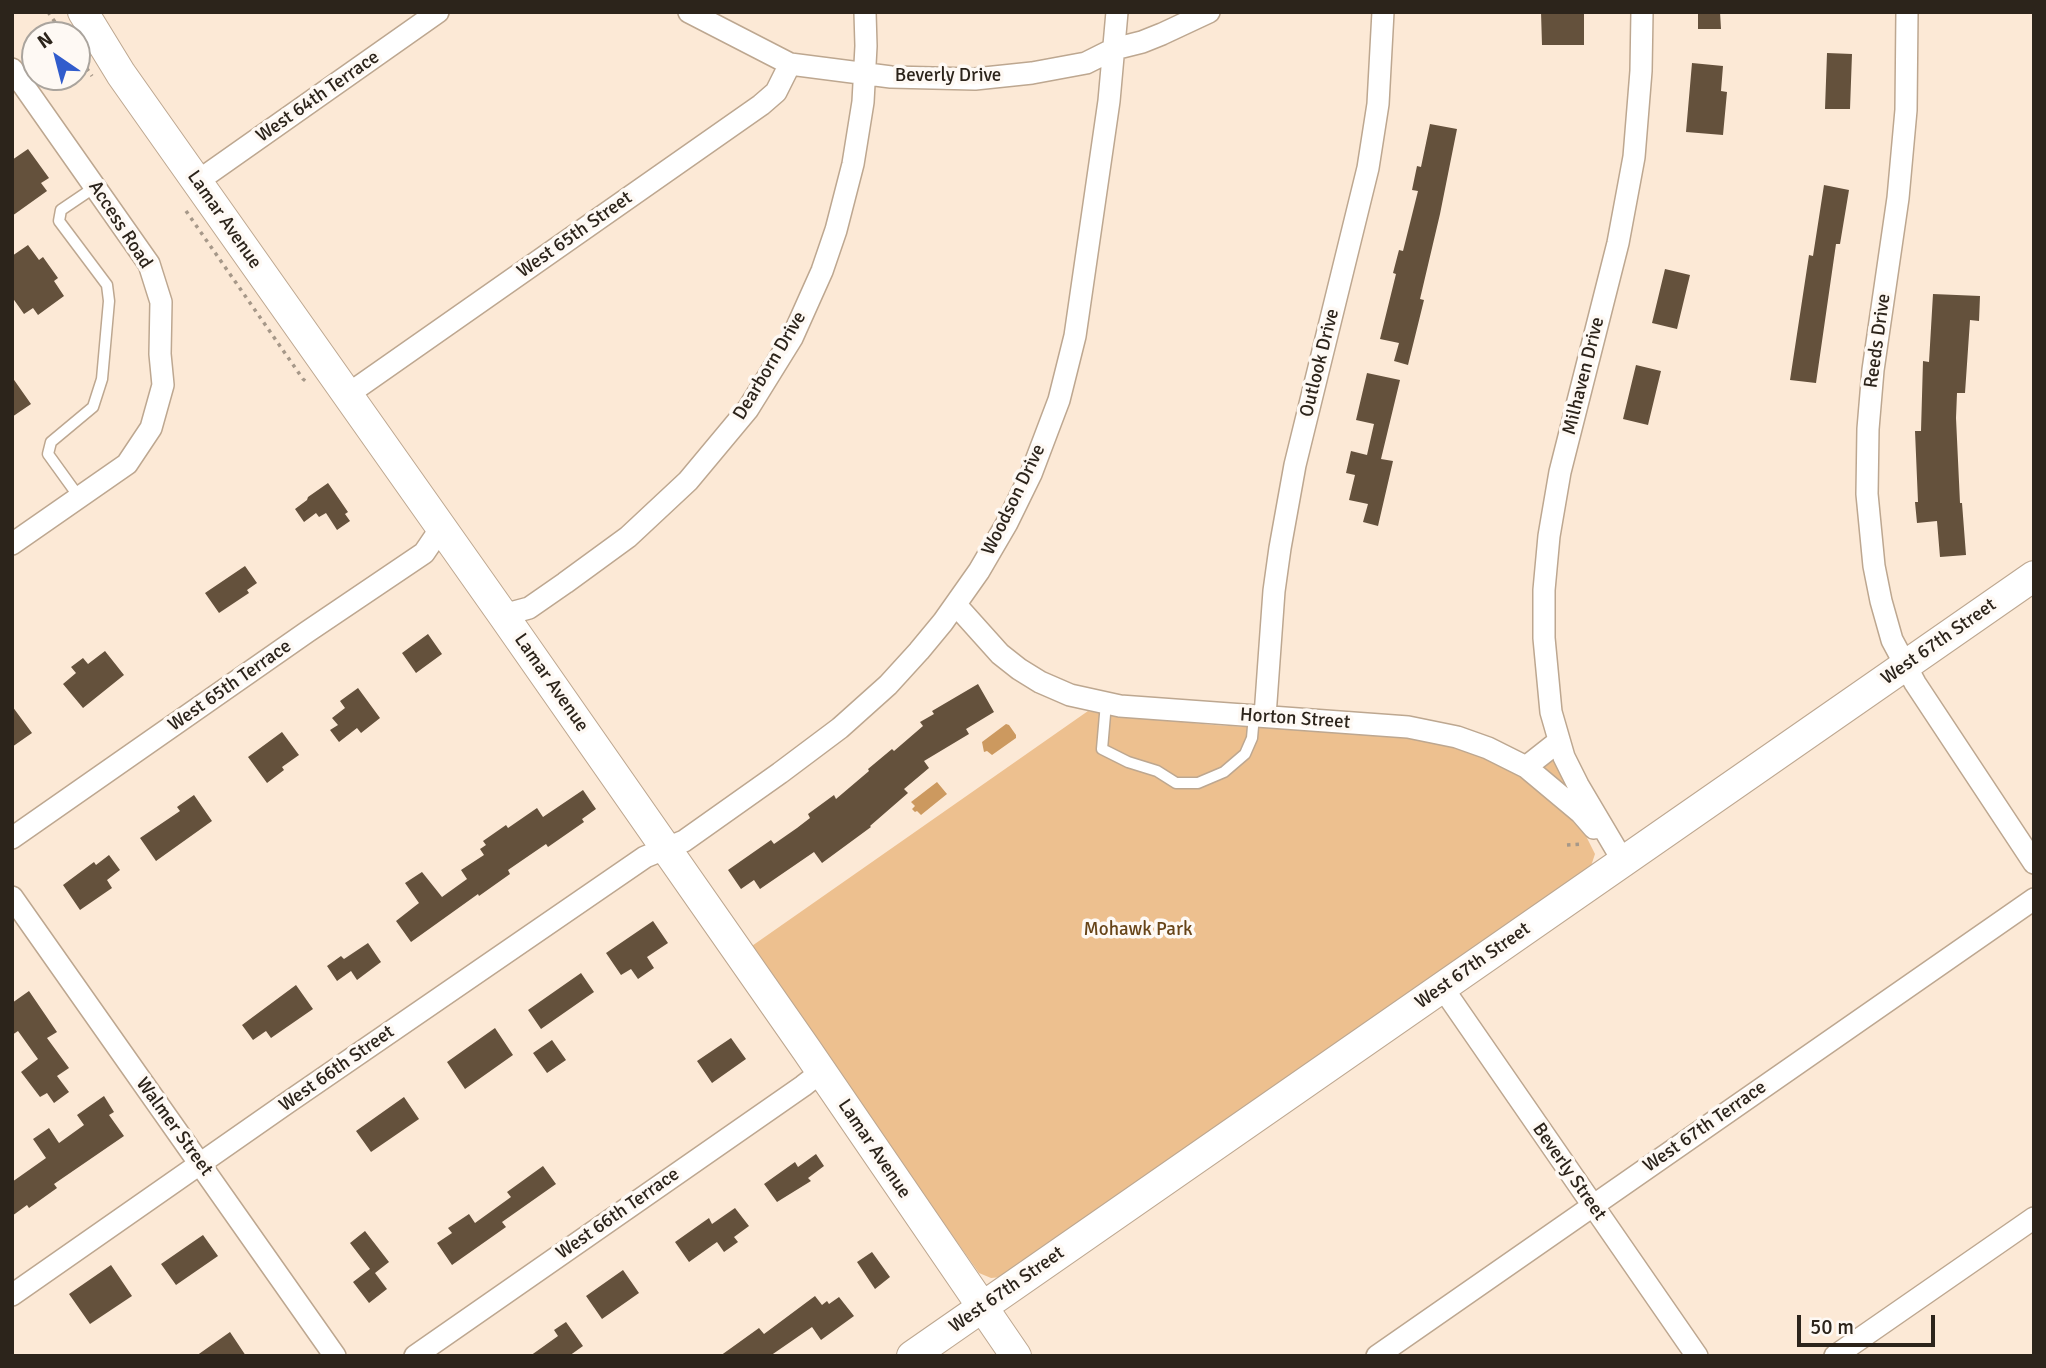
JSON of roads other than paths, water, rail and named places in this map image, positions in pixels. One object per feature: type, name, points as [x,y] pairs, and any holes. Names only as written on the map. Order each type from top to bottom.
[{"type":"street","name":"Lamar Avenue","points":[[83,12],[121,74],[503,615],[1016,1356]]},
{"type":"street","name":"West 64th Terrace","points":[[198,181],[438,12]]},
{"type":"street","name":"Beverly Drive","points":[[689,12],[790,64],[911,79],[975,79],[1032,73],[1086,63],[1114,49],[1142,42],[1209,12]]},
{"type":"street","name":"Dearborn Drive","points":[[503,615],[529,608],[628,537],[688,481],[748,409],[792,338],[822,271],[853,164],[863,102],[865,12]]},
{"type":"street","name":"Woodson Drive","points":[[665,849],[684,841],[780,773],[840,728],[888,685],[956,605],[1007,523],[1031,474],[1059,400],[1075,336],[1109,101],[1117,12]]},
{"type":"street","name":"Outlook Drive","points":[[1259,716],[1280,548],[1295,465],[1368,168],[1378,104],[1383,12]]},
{"type":"street","name":"Milhaven Drive","points":[[1623,862],[1578,785],[1559,741],[1551,712],[1544,638],[1544,590],[1549,536],[1560,472],[1618,243],[1634,157],[1642,71],[1642,12]]},
{"type":"street","name":"Reeds Drive","points":[[1907,12],[1906,110],[1898,198],[1873,370],[1868,429],[1867,481],[1874,566],[1892,640],[1915,683],[2034,863]]},
{"type":"street","name":"West 65th Street","points":[[347,395],[761,105],[776,92],[790,64]]},
{"type":"street","name":"Access Road","points":[[12,69],[149,264],[161,302],[160,354],[163,385],[151,428],[127,464],[12,544]]},
{"type":"street","name":"West 65th Terrace","points":[[12,838],[424,553],[441,528]]},
{"type":"street","name":"West 67th Street","points":[[912,1356],[2034,576]]},
{"type":"street","name":"Horton Street","points":[[956,605],[1000,654],[1040,682],[1070,695],[1120,706],[1408,727],[1457,737],[1488,748],[1526,767],[1581,813],[1623,862]]},
{"type":"street","points":[[1526,767],[1559,741]]},
{"type":"street","name":"West 66th Street","points":[[12,1295],[645,857],[665,849]]},
{"type":"street","name":"Walmer Street","points":[[12,897],[335,1356]]},
{"type":"street","name":"West 67th Terrace","points":[[1377,1356],[2034,899]]},
{"type":"street","name":"Beverly Street","points":[[1443,987],[1697,1356]]},
{"type":"street","name":"West 66th Terrace","points":[[415,1356],[821,1072]]},
{"type":"street","points":[[1835,1356],[2034,1218]]},
{"type":"lane","points":[[79,498],[48,454],[51,442],[93,407],[102,379],[109,301],[107,285],[59,221],[61,210],[95,187]]},
{"type":"lane","points":[[1106,703],[1102,750],[1157,771],[1176,783],[1198,783],[1224,772],[1245,754],[1259,716]]},
{"type":"park label","name":"Mohawk Park","points":[[1138,930]]}]
